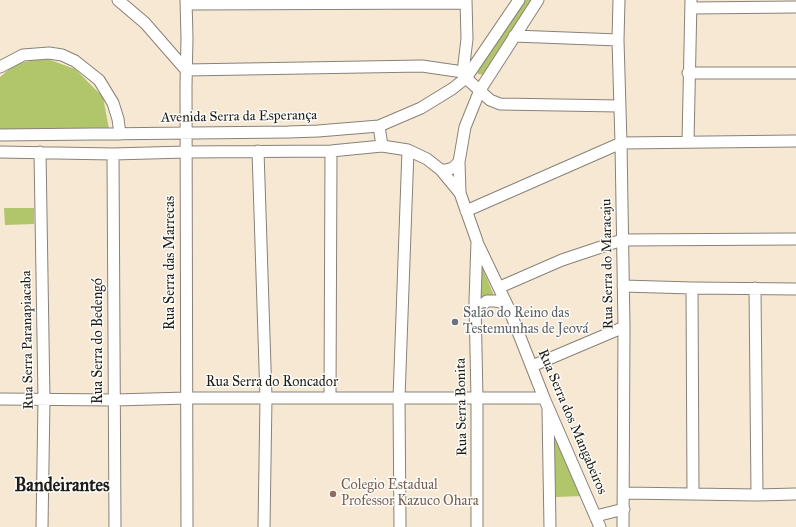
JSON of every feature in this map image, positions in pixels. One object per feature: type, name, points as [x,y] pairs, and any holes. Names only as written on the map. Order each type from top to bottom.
[{"type":"street","points":[[118,0],[145,23],[186,70],[414,66],[442,69],[464,75],[490,100],[500,104],[619,106]]},
{"type":"street","name":"Avenida Serra da Esperança","points":[[0,135],[318,131],[379,126],[421,108],[452,90],[488,45],[519,0]]},
{"type":"street","points":[[460,193],[459,162],[465,127],[480,90],[538,0]]},
{"type":"street","name":"Rua Serra do Maracaju","points":[[619,0],[619,106],[624,327],[623,527]]},
{"type":"street","points":[[186,2],[466,1],[466,47],[464,75]]},
{"type":"street","name":"Rua Serra das Marrecas","points":[[186,2],[187,527]]},
{"type":"street","points":[[688,142],[688,73],[691,4],[796,7]]},
{"type":"street","points":[[514,36],[618,40]]},
{"type":"street","points":[[167,47],[177,46],[184,42],[187,38]]},
{"type":"street","points":[[466,47],[481,47],[488,45]]},
{"type":"street","points":[[0,67],[23,55],[49,53],[62,55],[75,61],[99,80],[113,103],[118,119],[120,134]]},
{"type":"street","points":[[442,69],[453,84],[452,90]]},
{"type":"street","points":[[688,73],[796,73]]},
{"type":"street","points":[[379,126],[382,146]]},
{"type":"street","points":[[466,211],[621,143],[796,141]]},
{"type":"street","points":[[0,152],[113,154],[331,151],[382,146],[408,150],[427,159],[441,170],[460,193]]},
{"type":"street","points":[[400,527],[399,398],[408,150]]},
{"type":"street","points":[[330,398],[331,151]]},
{"type":"street","name":"Rua Serra Paranapiacaba","points":[[40,152],[44,400],[42,527]]},
{"type":"street","points":[[258,152],[266,398],[264,527]]},
{"type":"street","name":"Rua Serra do Bedengó","points":[[113,154],[115,527]]},
{"type":"street","points":[[441,170],[453,168],[459,162]]},
{"type":"street","name":"Rua Serra Bonita","points":[[460,193],[477,241],[474,302],[477,399],[477,527]]},
{"type":"street","points":[[500,287],[562,260],[622,240],[796,239]]},
{"type":"street","name":"Rua Serra dos Mangabeiros","points":[[477,241],[500,287],[546,401],[600,527]]},
{"type":"street","points":[[623,286],[796,289]]},
{"type":"street","points":[[692,288],[693,494]]},
{"type":"street","points":[[756,288],[757,495]]},
{"type":"street","points":[[475,314],[479,307],[487,301],[501,302],[509,309]]},
{"type":"street","points":[[532,366],[624,327]]},
{"type":"street","name":"Rua Serra do Roncador","points":[[0,399],[115,400],[187,398],[399,398],[546,401]]},
{"type":"street","points":[[546,401],[550,527]]},
{"type":"street","points":[[624,493],[757,495],[796,494]]},
{"type":"street","points":[[596,516],[624,509]]},
{"type":"green space","points":[[525,0],[533,0],[483,75],[478,74],[477,70]]},
{"type":"green space","points":[[45,58],[75,69],[103,97],[109,129],[0,129],[0,77],[15,64]]},
{"type":"green space","points":[[4,208],[34,208],[34,224],[5,225]]},
{"type":"green space","points":[[480,262],[495,298],[479,301]]},
{"type":"green space","points":[[552,423],[583,496],[556,497]]},
{"type":"place","name":"Salão do Reino das Testemunhas de Jeová","points":[[455,322]]},
{"type":"place","name":"Colegio Estadual Professor Kazuco Ohara","points":[[333,494]]},
{"type":"district","name":"Bandeirantes","points":[[62,487]]}]
